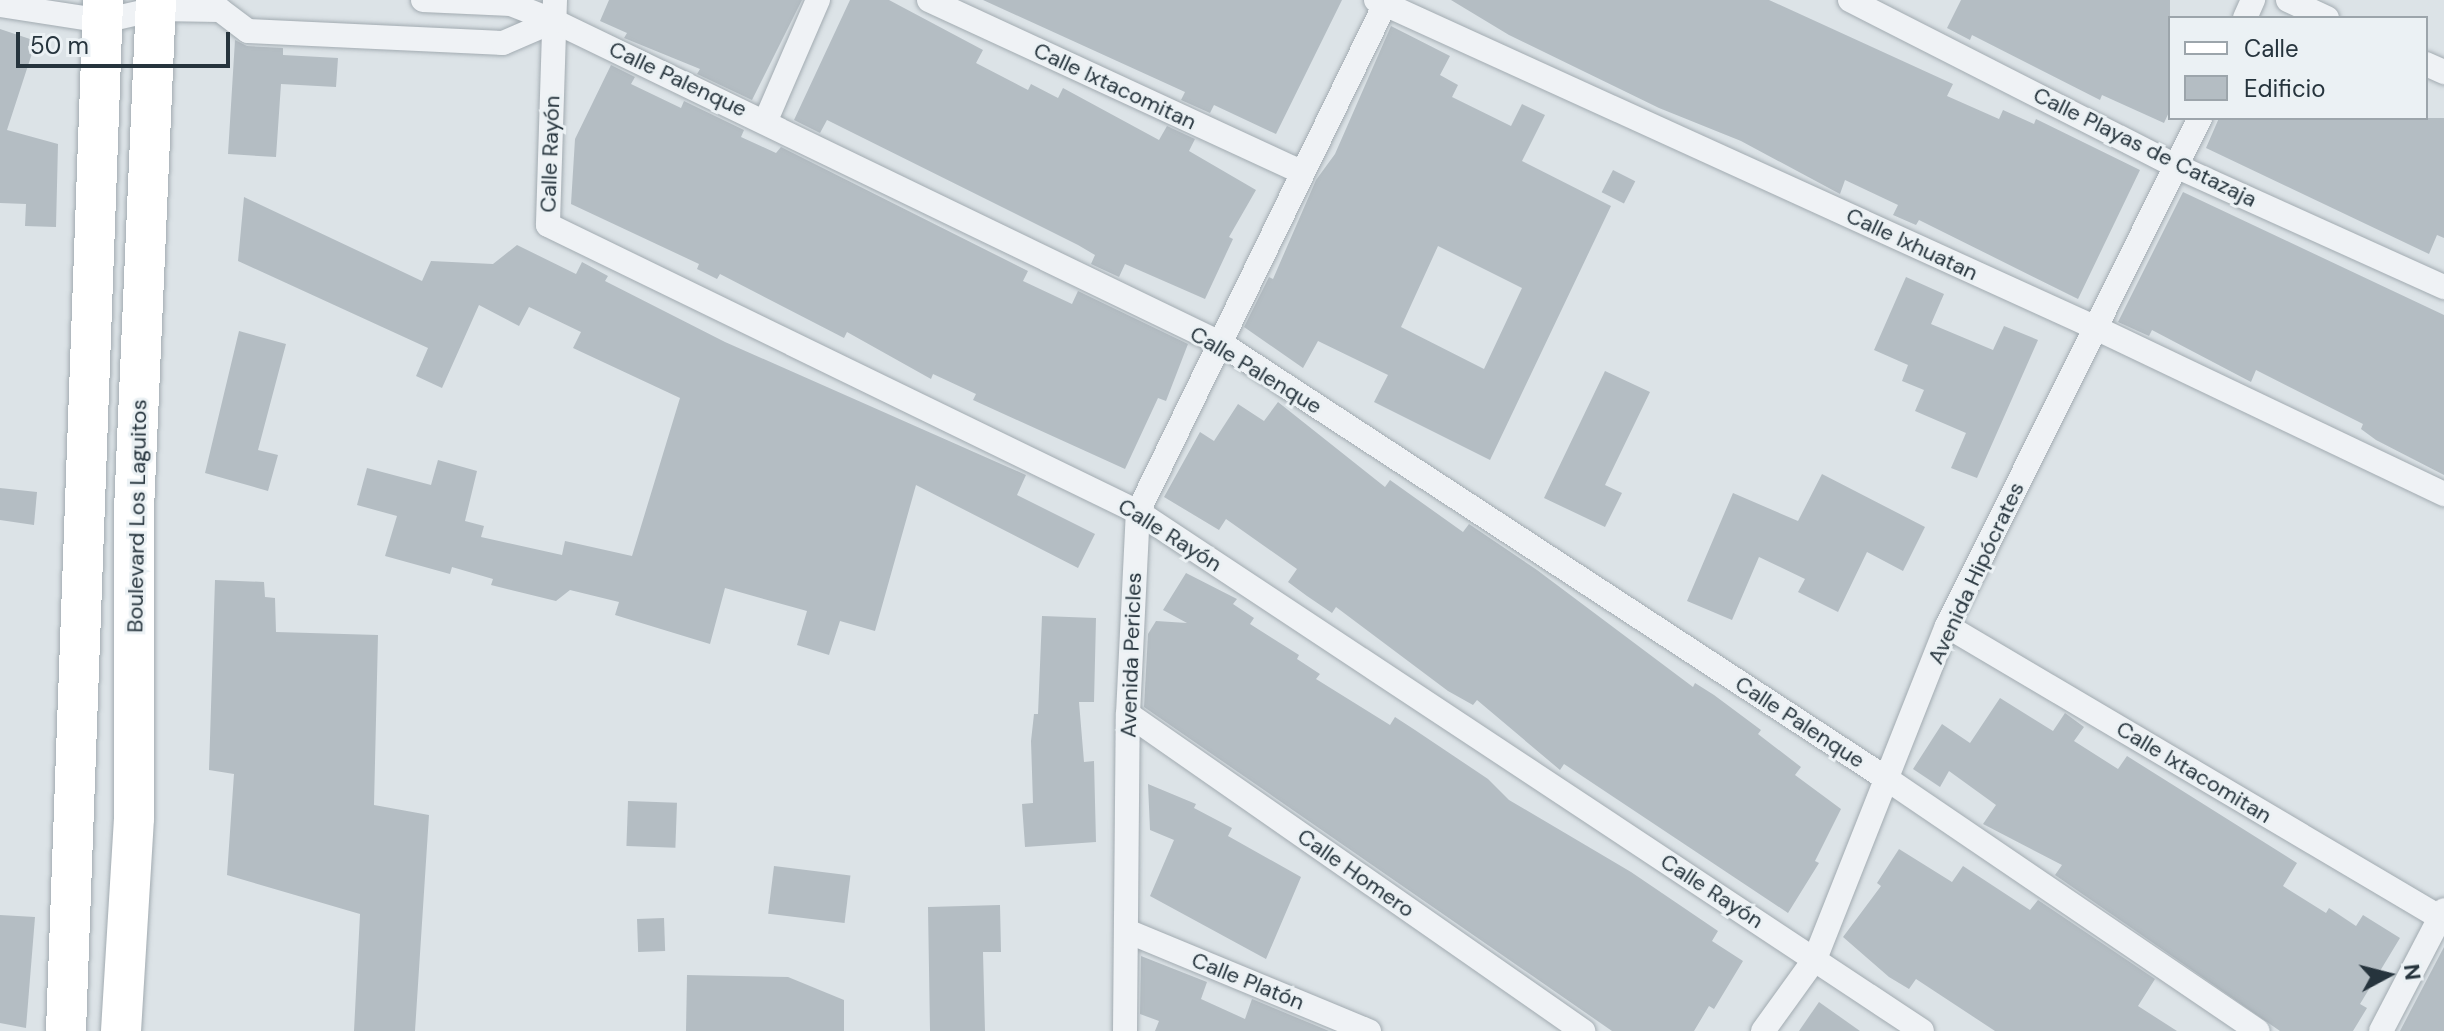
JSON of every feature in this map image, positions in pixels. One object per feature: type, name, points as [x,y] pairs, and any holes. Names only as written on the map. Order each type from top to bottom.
[{"type":"main road","name":"Boulevard Los Laguitos","points":[[121,1031],[134,818],[134,510],[156,4]]},
{"type":"main road","points":[[66,1031],[103,10]]},
{"type":"street","name":"Calle Palenque","points":[[423,0],[511,4],[555,11],[766,120],[1222,344],[1887,779],[2258,1031]]},
{"type":"street","points":[[766,120],[818,0]]},
{"type":"street","name":"Calle Ixtacomitan","points":[[929,0],[1302,172]]},
{"type":"street","name":"Calle Playas de Catazaja","points":[[1850,0],[2178,167],[2444,287]]},
{"type":"street","points":[[2288,0],[2323,16]]},
{"type":"street","name":"Avenida Pericles","points":[[1125,1031],[1128,714],[1138,512],[1222,344],[1383,1]]},
{"type":"street","name":"Calle Ixhuatan","points":[[1383,1],[2096,328],[2444,494]]},
{"type":"street","points":[[0,5],[103,10],[156,4],[229,5],[248,31],[503,43],[555,11]]},
{"type":"street","name":"Calle Rayón","points":[[555,11],[548,225],[1138,512],[1922,1031]]},
{"type":"street","name":"Avenida Hipócrates","points":[[1763,1031],[1815,959],[1947,626],[2199,120]]},
{"type":"street","name":"Calle Ixtacomitan","points":[[1947,626],[2442,914]]},
{"type":"street","name":"Calle Homero","points":[[1128,714],[1583,1031]]},
{"type":"street","points":[[2381,1031],[2442,914]]},
{"type":"street","name":"Calle Platón","points":[[1127,931],[1369,1031]]},
{"type":"building","points":[[609,0],[802,0],[752,100],[697,74],[700,69],[624,38],[627,33],[600,21]]},
{"type":"building","points":[[850,0],[889,0],[983,50],[976,63],[1028,90],[1031,84],[1058,98],[1063,88],[1159,140],[1167,126],[1195,139],[1189,151],[1256,190],[1229,237],[1233,239],[1205,299],[1125,264],[1119,277],[1091,264],[1095,255],[1078,245],[827,120],[820,133],[794,120]]},
{"type":"building","points":[[983,0],[1342,0],[1276,134],[1214,105],[1210,113],[1181,100],[1185,92]]},
{"type":"building","points":[[1451,0],[1769,0],[1953,84],[1947,96],[1999,119],[2003,110],[2034,124],[2036,119],[2140,170],[2078,299],[1919,220],[1916,225],[1893,215],[1898,205],[1845,180],[1840,194],[1741,141],[1659,108],[1509,35]]},
{"type":"building","points":[[1961,0],[2170,0],[2168,114],[2164,123],[2102,95],[2100,100],[1972,35],[1970,40],[1947,28]]},
{"type":"building","points":[[1391,26],[1450,56],[1440,75],[1458,85],[1452,97],[1511,126],[1522,104],[1545,115],[1522,161],[1611,206],[1490,460],[1374,402],[1388,375],[1318,341],[1303,368],[1244,327],[1269,277],[1273,279],[1316,180],[1335,154]],"holes":[[[1438,246],[1522,288],[1484,369],[1401,327]]]},
{"type":"building","points":[[0,29],[36,41],[7,130],[58,144],[56,227],[25,226],[26,204],[0,203]]},
{"type":"building","points":[[235,40],[247,46],[283,48],[283,55],[338,58],[336,87],[281,84],[276,157],[228,154]]},
{"type":"building","points":[[611,65],[635,77],[631,84],[681,108],[684,101],[744,130],[741,137],[776,153],[781,147],[1028,271],[1023,281],[1072,304],[1078,291],[1188,344],[1166,401],[1158,398],[1125,469],[973,400],[976,394],[933,374],[931,379],[847,332],[844,338],[720,274],[717,279],[697,269],[699,264],[571,204],[575,139]]},
{"type":"building","points":[[2444,118],[2444,238],[2437,235],[2429,254],[2206,148],[2218,120]]},
{"type":"building","points":[[1613,170],[1635,181],[1624,204],[1602,192]]},
{"type":"building","points":[[2183,192],[2444,315],[2444,475],[2376,440],[2361,429],[2363,424],[2256,370],[2251,382],[2152,330],[2149,336],[2118,322]]},
{"type":"building","points":[[244,197],[422,281],[431,261],[493,264],[517,245],[576,274],[582,262],[608,276],[605,281],[725,342],[1026,475],[1017,495],[1095,534],[1078,568],[916,485],[875,631],[840,621],[829,655],[797,645],[807,611],[725,588],[710,644],[615,615],[619,602],[570,590],[556,601],[491,585],[493,579],[452,567],[450,574],[385,556],[397,516],[357,505],[367,468],[431,485],[438,460],[477,471],[465,521],[484,526],[481,537],[562,555],[565,541],[632,556],[680,398],[573,348],[581,332],[529,307],[519,326],[479,305],[442,388],[416,376],[428,348],[238,261]]},
{"type":"building","points":[[1906,277],[1944,294],[1931,324],[1993,350],[2004,326],[2038,340],[1977,478],[1951,468],[1966,433],[1915,411],[1924,390],[1902,381],[1908,365],[1874,350]]},
{"type":"building","points":[[239,331],[286,344],[258,450],[278,455],[268,491],[205,473]]},
{"type":"building","points":[[1605,371],[1650,392],[1605,485],[1622,493],[1605,527],[1544,498]]},
{"type":"building","points":[[1278,402],[1385,487],[1390,480],[1463,532],[1469,524],[1537,570],[1693,687],[1695,683],[1761,730],[1758,734],[1801,767],[1795,775],[1841,809],[1815,861],[1819,863],[1788,913],[1564,764],[1560,770],[1477,700],[1473,705],[1448,691],[1336,607],[1332,613],[1307,596],[1288,582],[1297,569],[1226,519],[1219,530],[1164,497],[1200,432],[1214,441],[1238,404],[1264,421]]},
{"type":"building","points":[[1822,474],[1925,527],[1903,571],[1867,552],[1838,612],[1798,592],[1805,579],[1759,557],[1732,620],[1687,601],[1733,493],[1798,521]]},
{"type":"building","points":[[0,488],[37,492],[34,525],[0,520]]},
{"type":"building","points":[[1186,573],[1237,599],[1233,604],[1254,618],[1250,624],[1299,655],[1297,659],[1320,674],[1316,679],[1390,725],[1395,717],[1488,779],[1509,800],[1631,872],[1718,931],[1712,941],[1743,961],[1714,1009],[1709,1006],[1694,1031],[1612,1031],[1144,707],[1148,634],[1156,621],[1187,623],[1163,610]]},
{"type":"building","points":[[215,580],[264,582],[265,597],[275,598],[276,632],[378,635],[374,805],[429,815],[415,1031],[354,1031],[360,914],[227,875],[234,774],[209,770]]},
{"type":"building","points":[[1042,616],[1096,618],[1094,702],[1079,702],[1084,762],[1094,761],[1096,842],[1025,847],[1022,804],[1033,803],[1031,741],[1034,714],[1038,714]]},
{"type":"building","points":[[2000,698],[2053,731],[2065,713],[2084,727],[2074,741],[2118,769],[2127,756],[2297,863],[2283,886],[2326,913],[2329,908],[2356,926],[2363,915],[2400,938],[2360,1004],[2367,1008],[2353,1031],[2280,1031],[2055,875],[2062,865],[1983,824],[1996,805],[1949,771],[1940,787],[1913,769],[1942,724],[1970,743]]},
{"type":"building","points":[[1148,784],[1196,804],[1194,808],[1232,828],[1228,836],[1301,877],[1266,959],[1150,896],[1174,840],[1150,830]]},
{"type":"building","points":[[628,801],[677,803],[675,848],[626,846]]},
{"type":"building","points":[[1899,849],[1952,882],[1963,866],[2030,910],[2038,900],[2155,979],[2138,1006],[2177,1031],[1995,1031],[1916,979],[1909,989],[1889,977],[1843,937],[1881,886],[1877,883]]},
{"type":"building","points":[[774,866],[850,875],[845,923],[768,914]]},
{"type":"building","points":[[1000,905],[1001,952],[983,952],[985,1031],[930,1031],[928,907]]},
{"type":"building","points":[[0,915],[35,917],[26,1028],[0,1023]]},
{"type":"building","points":[[664,918],[665,951],[638,952],[637,919]]},
{"type":"building","points":[[2444,947],[2444,1031],[2400,1031]]},
{"type":"building","points":[[1141,956],[1207,982],[1201,999],[1245,1019],[1252,999],[1329,1031],[1155,1031],[1159,1021],[1140,1014]]},
{"type":"building","points":[[687,975],[788,977],[844,1000],[844,1031],[686,1031]]},
{"type":"building","points":[[1819,1002],[1860,1031],[1799,1031]]}]
